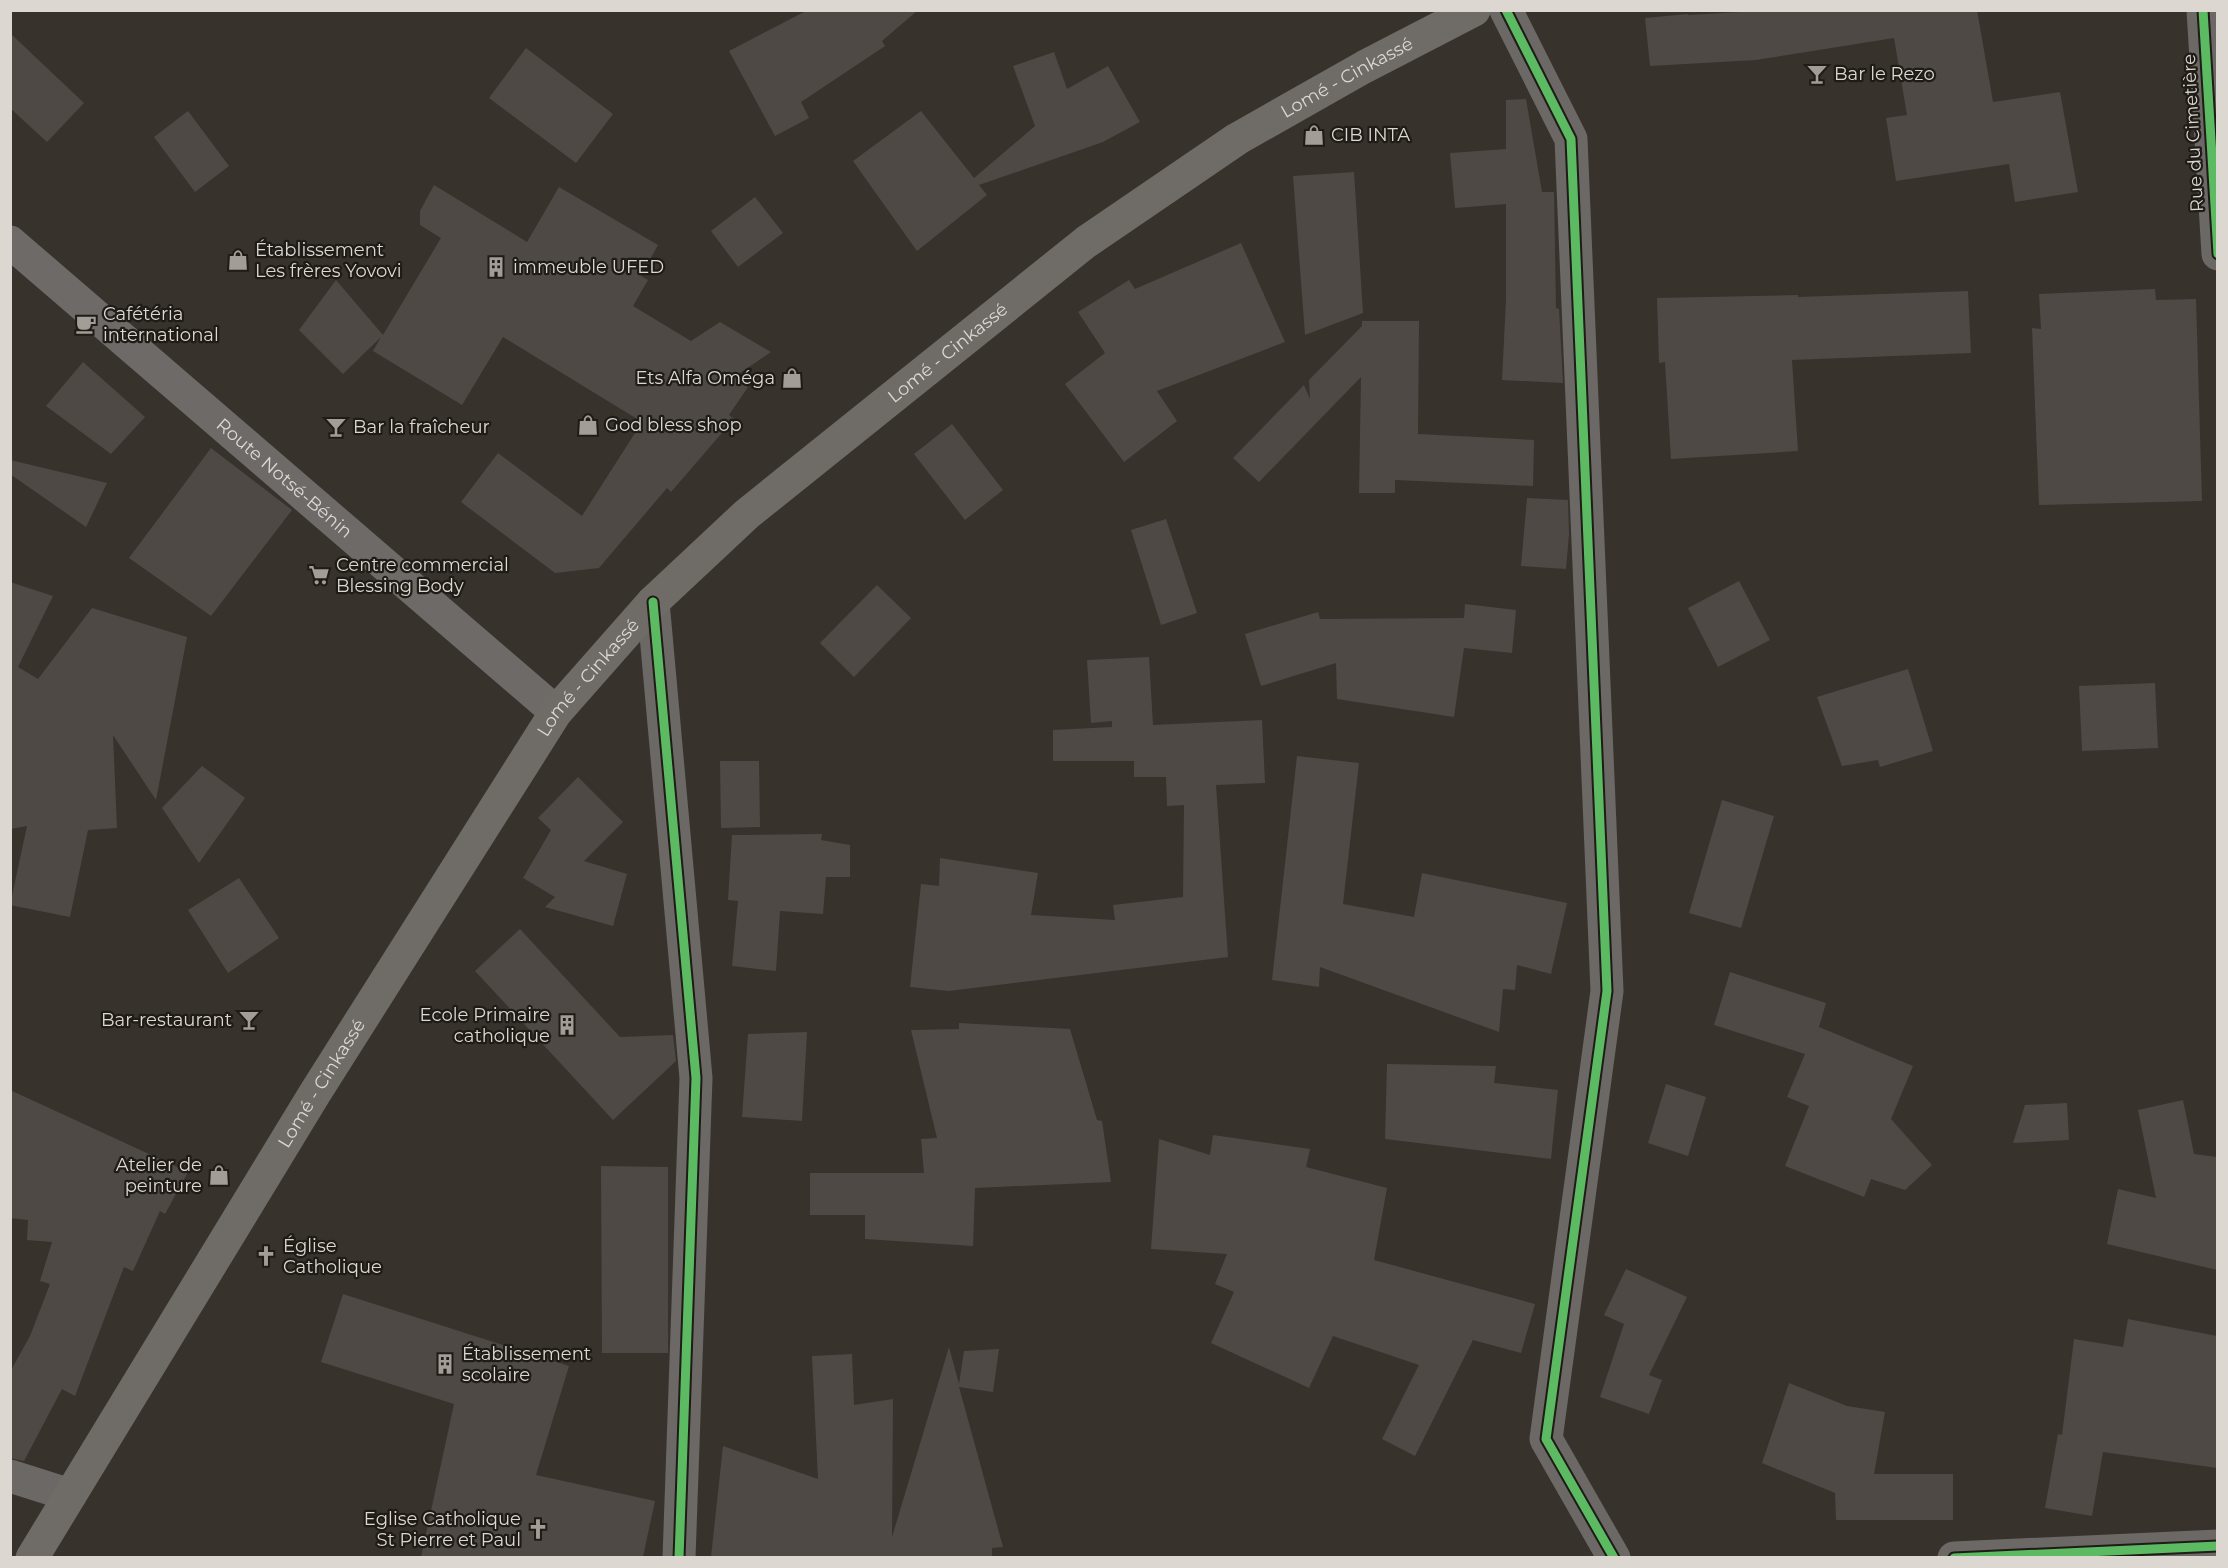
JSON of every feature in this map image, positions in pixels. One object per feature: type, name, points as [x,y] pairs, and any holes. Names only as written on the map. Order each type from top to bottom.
[{"type":"highway","name":"Lomé - Cinkassé","points":[[32,1557],[315,1093],[556,712],[653,602],[747,514],[1086,242],[1237,139],[1364,67],[1474,10]]},
{"type":"main road","name":"Route Notsé-Bénin","points":[[10,242],[556,712]]},
{"type":"street","points":[[1506,10],[1571,139],[1607,991],[1546,1439],[1614,1557]]},
{"type":"street","name":"Rue du Cimetière","points":[[2203,10],[2217,254]]},
{"type":"street","points":[[653,602],[696,1078],[679,1557]]},
{"type":"street","points":[[10,1476],[70,1495]]},
{"type":"street","points":[[1954,1557],[2217,1546]]},
{"type":"building","points":[[808,10],[918,10],[882,41],[885,46],[801,102],[809,118],[775,136],[729,51]]},
{"type":"building","points":[[1777,10],[1977,10],[1993,102],[2060,92],[2078,192],[2015,202],[2009,164],[1896,181],[1886,118],[1907,115],[1894,38],[1756,60],[1650,66],[1645,18]]},
{"type":"building","points":[[10,33],[84,103],[47,142],[10,108]]},
{"type":"building","points":[[526,48],[613,114],[576,163],[489,98]]},
{"type":"building","points":[[1054,52],[1067,89],[1108,66],[1140,122],[1103,142],[979,185],[987,195],[917,251],[853,161],[921,111],[974,178],[1035,126],[1013,66]]},
{"type":"building","points":[[1526,99],[1542,192],[1554,192],[1556,308],[1559,309],[1563,383],[1502,380],[1506,300],[1506,204],[1455,208],[1450,153],[1506,149],[1506,100]]},
{"type":"building","points":[[188,111],[229,166],[195,192],[154,137]]},
{"type":"building","points":[[1354,172],[1363,313],[1305,335],[1293,176]]},
{"type":"building","points":[[434,185],[527,242],[559,187],[658,245],[641,276],[648,280],[633,306],[691,341],[720,322],[771,352],[734,377],[748,387],[729,415],[734,419],[671,492],[667,488],[599,568],[555,573],[461,502],[498,453],[582,516],[642,422],[503,337],[462,405],[373,351],[381,337],[343,374],[299,330],[336,280],[383,335],[441,238],[420,225],[420,211]]},
{"type":"building","points":[[755,197],[783,233],[738,267],[711,231]]},
{"type":"building","points":[[1241,243],[1285,342],[1157,391],[1177,421],[1124,462],[1065,384],[1105,353],[1078,312],[1129,280],[1135,289]]},
{"type":"building","points":[[2155,289],[2156,300],[2196,299],[2202,501],[2039,505],[2032,328],[2041,329],[2039,294]]},
{"type":"building","points":[[1968,291],[1971,353],[1792,360],[1798,451],[1671,459],[1665,362],[1659,363],[1657,298],[1798,295],[1798,297]]},
{"type":"building","points":[[1362,321],[1419,321],[1418,434],[1534,440],[1533,486],[1395,480],[1395,493],[1359,493],[1361,377],[1259,482],[1233,458],[1304,385],[1310,399],[1309,380],[1362,326]]},
{"type":"building","points":[[83,362],[145,417],[111,454],[46,406]]},
{"type":"building","points":[[952,424],[1003,490],[965,520],[914,454]]},
{"type":"building","points":[[211,448],[292,510],[211,616],[129,558]]},
{"type":"building","points":[[10,460],[107,483],[86,527],[10,474]]},
{"type":"building","points":[[1527,498],[1568,500],[1569,534],[1566,569],[1521,566]]},
{"type":"building","points":[[1166,519],[1197,613],[1161,625],[1131,530]]},
{"type":"building","points":[[1739,581],[1770,640],[1718,667],[1688,608]]},
{"type":"building","points":[[10,582],[53,596],[18,667],[38,679],[92,608],[187,637],[156,800],[113,735],[117,828],[88,830],[70,917],[10,905],[27,826],[10,829]]},
{"type":"building","points":[[877,585],[911,618],[854,677],[820,643]]},
{"type":"building","points":[[1465,604],[1516,610],[1512,653],[1464,648],[1454,717],[1337,699],[1336,663],[1261,686],[1245,634],[1318,612],[1320,619],[1464,618]]},
{"type":"building","points":[[1149,657],[1153,725],[1262,720],[1265,783],[1216,785],[1228,957],[949,991],[910,987],[921,884],[939,886],[940,858],[1038,873],[1031,915],[1115,920],[1113,905],[1183,897],[1184,805],[1167,806],[1166,777],[1134,777],[1134,761],[1053,761],[1053,730],[1112,727],[1112,721],[1091,723],[1087,660]]},
{"type":"building","points":[[1908,669],[1933,751],[1880,767],[1878,760],[1842,766],[1817,697]]},
{"type":"building","points":[[2155,683],[2158,748],[2082,751],[2079,686]]},
{"type":"building","points":[[1297,756],[1359,763],[1343,904],[1414,917],[1422,873],[1567,903],[1551,974],[1517,965],[1515,990],[1503,989],[1499,1032],[1320,967],[1319,987],[1272,980]]},
{"type":"building","points":[[720,761],[759,761],[760,827],[721,828]]},
{"type":"building","points":[[202,766],[245,798],[199,863],[162,808]]},
{"type":"building","points":[[578,777],[623,822],[584,861],[627,874],[613,926],[545,907],[555,897],[523,878],[551,830],[538,818]]},
{"type":"building","points":[[1722,800],[1774,816],[1741,928],[1689,913]]},
{"type":"building","points":[[822,834],[821,840],[850,845],[850,877],[826,877],[823,914],[780,911],[776,971],[732,966],[738,901],[728,900],[732,835]]},
{"type":"building","points":[[239,878],[279,938],[228,973],[188,910]]},
{"type":"building","name":"Ecole Primaire catholique","points":[[520,929],[620,1037],[673,1035],[676,1061],[613,1120],[475,971]]},
{"type":"building","points":[[1730,972],[1826,1003],[1819,1027],[1913,1066],[1891,1119],[1932,1165],[1905,1190],[1871,1179],[1864,1197],[1785,1166],[1809,1106],[1787,1097],[1805,1054],[1714,1025]]},
{"type":"building","points":[[959,1023],[1070,1029],[1097,1120],[1102,1121],[1111,1182],[975,1188],[973,1246],[865,1239],[865,1215],[810,1215],[810,1173],[924,1173],[921,1139],[937,1138],[911,1030],[959,1029]]},
{"type":"building","points":[[807,1032],[802,1121],[742,1117],[748,1034]]},
{"type":"building","points":[[1387,1064],[1496,1066],[1494,1083],[1558,1090],[1551,1159],[1385,1139]]},
{"type":"building","points":[[1666,1084],[1706,1097],[1688,1156],[1648,1143]]},
{"type":"building","points":[[10,1090],[188,1172],[165,1214],[160,1211],[133,1271],[124,1267],[75,1396],[62,1389],[24,1461],[10,1458],[10,1372],[30,1336],[50,1284],[40,1281],[52,1242],[27,1240],[28,1220],[10,1218]]},
{"type":"building","points":[[2183,1100],[2194,1154],[2217,1157],[2217,1270],[2107,1244],[2118,1189],[2156,1198],[2138,1110]]},
{"type":"building","points":[[2067,1103],[2069,1140],[2013,1143],[2025,1105]]},
{"type":"building","points":[[1213,1135],[1310,1149],[1306,1167],[1387,1188],[1374,1260],[1535,1304],[1521,1353],[1473,1340],[1415,1456],[1382,1439],[1419,1365],[1333,1336],[1309,1388],[1211,1343],[1234,1292],[1215,1284],[1227,1254],[1151,1249],[1159,1139],[1210,1155]]},
{"type":"building","points":[[601,1166],[668,1167],[668,1353],[602,1353]]},
{"type":"building","points":[[1626,1269],[1687,1297],[1649,1375],[1662,1380],[1649,1414],[1600,1397],[1624,1324],[1604,1315]]},
{"type":"building","points":[[343,1294],[569,1366],[536,1475],[655,1501],[643,1557],[421,1557],[454,1404],[321,1362]]},
{"type":"building","points":[[2128,1319],[2217,1336],[2217,1468],[2103,1452],[2092,1516],[2045,1508],[2058,1434],[2062,1435],[2074,1339],[2123,1347]]},
{"type":"building","points":[[949,1347],[959,1384],[964,1351],[999,1349],[993,1392],[959,1387],[1003,1547],[992,1548],[992,1557],[711,1557],[723,1446],[818,1479],[812,1356],[852,1354],[854,1405],[893,1399],[892,1537]]},
{"type":"building","points":[[1789,1383],[1847,1406],[1885,1412],[1874,1474],[1953,1474],[1953,1520],[1836,1520],[1835,1493],[1762,1463]]},
{"type":"cycle path","points":[[1506,10],[1571,139],[1607,991],[1546,1439],[1614,1558]]},
{"type":"cycle path","points":[[2203,10],[2218,254]]},
{"type":"cycle path","points":[[653,602],[696,1078],[679,1558]]},
{"type":"cycle path","points":[[1954,1558],[2218,1546]]},
{"type":"place","name":"Bar le Rezo","points":[[1817,74]]},
{"type":"place","name":"CIB INTA","points":[[1314,135]]},
{"type":"place","name":"Établissement Les frères Yovovi","points":[[238,260]]},
{"type":"place","name":"immeuble UFED","points":[[496,267]]},
{"type":"place","name":"Cafétéria international","points":[[86,324]]},
{"type":"place","name":"Ets Alfa Oméga","points":[[792,378]]},
{"type":"place","name":"God bless shop","points":[[588,425]]},
{"type":"place","name":"Bar la fraîcheur","points":[[336,427]]},
{"type":"place","name":"Centre commercial Blessing Body","points":[[319,575]]},
{"type":"place","name":"Bar-restaurant","points":[[249,1020]]},
{"type":"place","name":"Ecole Primaire catholique","points":[[567,1025]]},
{"type":"place","name":"Atelier de peinture","points":[[219,1175]]},
{"type":"place","name":"Église Catholique","points":[[266,1256]]},
{"type":"place","name":"Établissement scolaire","points":[[445,1364]]},
{"type":"place","name":"Eglise Catholique St Pierre et Paul","points":[[538,1529]]}]
